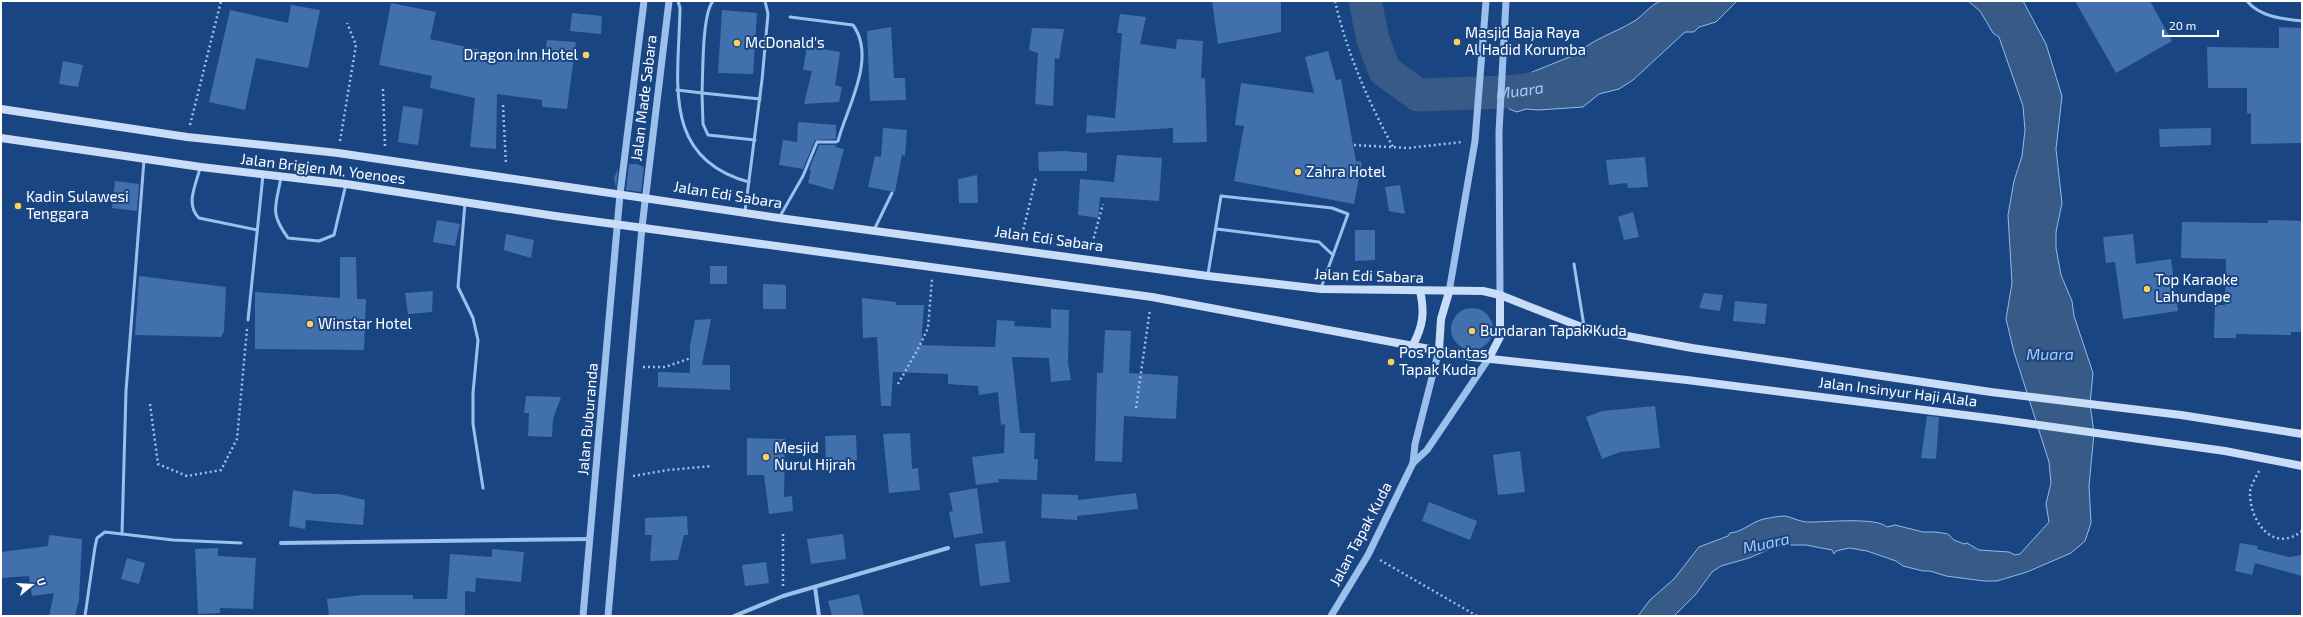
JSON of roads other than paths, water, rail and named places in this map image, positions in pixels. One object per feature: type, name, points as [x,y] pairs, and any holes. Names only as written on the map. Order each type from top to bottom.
[{"type":"main road","name":"Jalan Brigjen M. Yoenoes","points":[[1,109],[187,137],[338,153],[620,194]]},
{"type":"main road","name":"Jalan Brigjen M. Yoenoes","points":[[1,138],[201,167],[346,184],[465,203],[642,228]]},
{"type":"main road","name":"Jalan Edi Sabara","points":[[620,194],[779,218],[1089,258],[1208,276],[1321,289],[1449,292]]},
{"type":"main road","points":[[642,228],[1152,297],[1456,354],[1489,358],[1500,337],[1500,295],[1468,290],[1449,292],[1441,319],[1439,350]]},
{"type":"main road","points":[[1413,345],[1422,328],[1424,307],[1420,291]]},
{"type":"main road","name":"Jalan Insinyur Haji Alala","points":[[1500,295],[1584,328],[1692,348],[1991,392],[2181,415],[2302,434]]},
{"type":"main road","name":"Jalan Insinyur Haji Alala","points":[[1489,358],[1688,380],[1996,419],[2225,451],[2302,466]]},
{"type":"street","name":"Jalan Made Sabara","points":[[618,224],[620,194],[644,1]]},
{"type":"street","name":"Jalan Made Sabara","points":[[642,228],[669,1]]},
{"type":"street","points":[[1449,292],[1475,141],[1486,1]]},
{"type":"street","points":[[1500,295],[1500,132],[1506,1]]},
{"type":"street","name":"Jalan Buburanda","points":[[583,616],[618,224]]},
{"type":"street","points":[[608,616],[642,228]]},
{"type":"street","name":"Jalan Tapak Kuda","points":[[1331,616],[1368,555],[1412,463],[1415,444],[1439,350]]},
{"type":"street","name":"Jalan Tapak Kuda","points":[[1412,463],[1427,450],[1489,358]]},
{"type":"street","points":[[281,543],[590,539]]},
{"type":"street","points":[[734,616],[783,596],[948,548]]},
{"type":"street","points":[[815,587],[819,616]]},
{"type":"lane","points":[[678,1],[680,8],[680,56],[676,90],[682,120],[694,146],[708,163],[730,177],[749,182]]},
{"type":"lane","points":[[713,1],[709,6],[705,33],[702,93],[703,124],[708,135],[755,140]]},
{"type":"lane","points":[[744,212],[760,99],[768,14],[765,1]]},
{"type":"lane","points":[[2247,1],[2262,13],[2280,18],[2302,21]]},
{"type":"lane","points":[[779,218],[803,176],[817,142],[838,141],[859,81],[862,46],[859,33],[852,25],[790,17]]},
{"type":"lane","points":[[676,90],[760,99]]},
{"type":"lane","points":[[122,534],[126,391],[144,158]]},
{"type":"lane","points":[[201,167],[191,202],[199,218],[257,230]]},
{"type":"lane","points":[[248,320],[263,175]]},
{"type":"lane","points":[[282,176],[275,215],[288,238],[319,241],[334,235],[346,184]]},
{"type":"lane","points":[[874,230],[892,193]]},
{"type":"lane","points":[[1208,276],[1217,229],[1221,196],[1332,208],[1348,214],[1321,289]]},
{"type":"lane","points":[[465,203],[458,287],[473,318],[478,340],[473,392],[473,424],[483,488]]},
{"type":"lane","points":[[1217,229],[1319,242],[1333,255]]},
{"type":"lane","points":[[1574,264],[1584,328]]},
{"type":"lane","points":[[85,616],[97,538],[105,532],[173,540],[241,543]]},
{"type":"water","name":"Muara","points":[[1661,1],[1737,1],[1716,22],[1699,27],[1694,32],[1685,32],[1633,80],[1619,89],[1599,94],[1583,107],[1538,110],[1526,109],[1517,112],[1509,109],[1506,101],[1510,81],[1577,54],[1596,41],[1635,21],[1656,3]]},
{"type":"water","name":"Muara","points":[[1968,1],[2023,1],[2046,44],[2062,96],[2056,149],[2062,203],[2056,232],[2056,248],[2061,275],[2072,301],[2074,316],[2093,373],[2090,404],[2094,433],[2089,486],[2091,523],[2085,541],[2071,553],[2027,572],[1997,581],[1984,581],[1946,576],[1930,571],[1923,571],[1903,566],[1896,561],[1867,551],[1849,548],[1836,551],[1834,554],[1832,550],[1806,545],[1779,545],[1749,558],[1721,566],[1712,572],[1696,594],[1674,616],[1638,616],[1650,600],[1674,579],[1699,547],[1728,536],[1730,533],[1739,531],[1764,519],[1785,516],[1808,522],[1862,521],[1873,522],[1887,527],[1895,525],[1923,532],[1948,534],[1954,540],[1964,544],[1967,543],[1979,550],[2009,552],[2015,555],[2020,554],[2049,522],[2046,504],[2051,483],[2049,462],[2014,352],[2006,319],[2012,283],[2008,215],[2014,181],[2022,156],[2025,130],[2023,106],[1999,37],[1993,33],[1980,11]]},
{"type":"waterway","name":"Muara","points":[[1365,1],[1373,40],[1385,71],[1418,95],[1508,92],[1552,86]]},
{"type":"place","name":"Masjid Baja Raya Al Hadid Korumba","points":[[1457,42]]},
{"type":"place","name":"McDonald's","points":[[737,43]]},
{"type":"place","name":"Dragon Inn Hotel","points":[[586,55]]},
{"type":"place","name":"Zahra Hotel","points":[[1298,172]]},
{"type":"place","name":"Kadin Sulawesi Tenggara","points":[[18,206]]},
{"type":"place","name":"Top Karaoke Lahundape","points":[[2147,289]]},
{"type":"place","name":"Winstar Hotel","points":[[310,324]]},
{"type":"place","name":"Bundaran Tapak Kuda","points":[[1472,331]]},
{"type":"place","name":"Pos Polantas Tapak Kuda","points":[[1391,362]]},
{"type":"place","name":"Mesjid Nurul Hijrah","points":[[766,457]]}]
